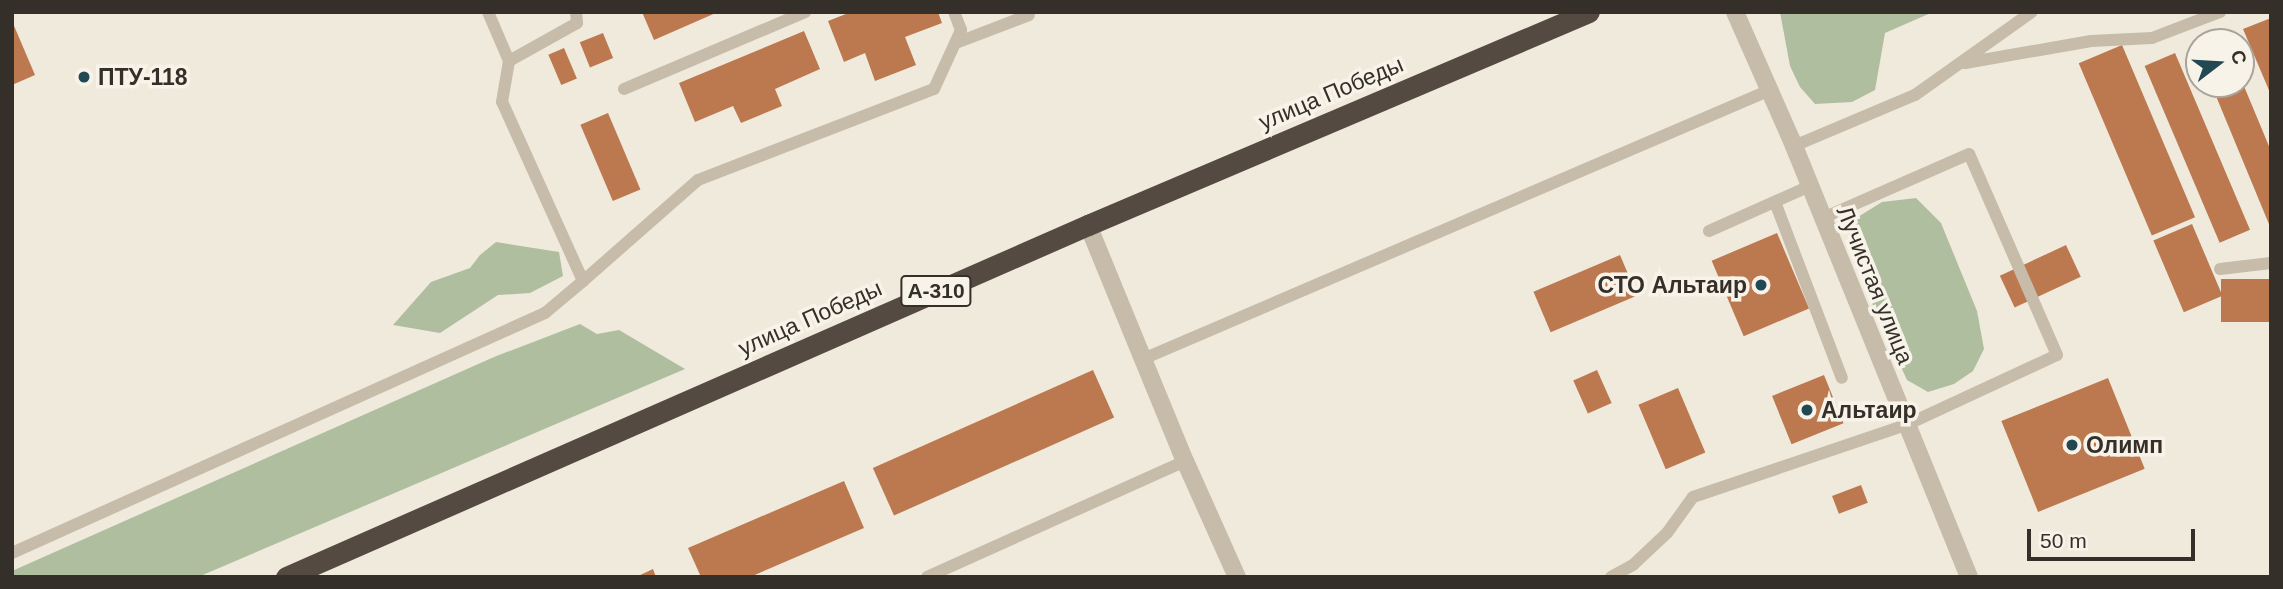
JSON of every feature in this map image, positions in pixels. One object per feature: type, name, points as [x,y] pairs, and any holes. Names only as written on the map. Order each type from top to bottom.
[{"type":"highway","name":"улица Победы","points":[[286,577],[1088,225],[1589,12]]},
{"type":"street","name":"Лучистая улица","points":[[1735,12],[1794,146],[1808,187],[1969,577]]},
{"type":"street","points":[[1088,225],[1185,461],[1237,577]]},
{"type":"lane","points":[[488,12],[509,61],[502,102],[583,281]]},
{"type":"lane","points":[[509,61],[577,23],[576,12]]},
{"type":"lane","points":[[624,89],[804,12]]},
{"type":"lane","points":[[12,553],[545,313],[698,180],[934,89],[961,30],[954,12]]},
{"type":"lane","points":[[1794,146],[1915,95],[2032,12]]},
{"type":"lane","points":[[1960,63],[2091,41],[2152,38],[2220,12]]},
{"type":"lane","points":[[956,43],[1029,15]]},
{"type":"lane","points":[[1143,359],[1770,90]]},
{"type":"lane","points":[[1611,577],[1633,564],[1667,533],[1693,497],[1906,425],[2057,355],[1969,155],[1821,219]]},
{"type":"lane","points":[[1709,231],[1808,187]]},
{"type":"lane","points":[[1775,202],[1842,377]]},
{"type":"lane","points":[[2220,269],[2271,263]]},
{"type":"lane","points":[[927,577],[1185,461]]},
{"type":"green space","points":[[1780,12],[1933,12],[1885,33],[1875,90],[1852,102],[1815,104],[1800,87],[1790,66]]},
{"type":"green space","points":[[1916,198],[1941,223],[1977,311],[1984,349],[1973,371],[1954,384],[1928,392],[1907,380],[1870,299],[1845,225],[1882,202]]},
{"type":"green space","points":[[496,242],[559,252],[563,276],[530,293],[498,295],[440,333],[393,325],[431,282],[470,268],[480,255]]},
{"type":"green space","points":[[580,324],[597,334],[619,330],[685,369],[198,577],[12,577],[12,571],[494,357]]},
{"type":"building","points":[[642,12],[718,12],[654,40]]},
{"type":"building","points":[[851,12],[938,12],[942,23],[905,37],[916,65],[875,81],[865,53],[844,62],[828,21]]},
{"type":"building","points":[[2271,18],[2271,95],[2255,57],[2255,28],[2246,28]]},
{"type":"building","points":[[12,21],[35,75],[12,85]]},
{"type":"building","points":[[804,31],[820,69],[775,89],[782,106],[741,123],[733,106],[695,122],[679,83]]},
{"type":"building","points":[[603,33],[613,58],[590,67],[580,42]]},
{"type":"building","points":[[2122,45],[2195,217],[2152,235],[2079,63]]},
{"type":"building","points":[[564,48],[577,78],[561,85],[548,55]]},
{"type":"building","points":[[2175,53],[2185,77],[2185,98],[2194,98],[2250,230],[2220,243],[2145,66]]},
{"type":"building","points":[[2217,98],[2249,98],[2271,151],[2271,229]]},
{"type":"building","points":[[608,113],[640,189],[613,201],[580,125]]},
{"type":"building","points":[[2192,224],[2222,296],[2184,312],[2153,240]]},
{"type":"building","name":"СТО Альтаир","points":[[1777,233],[1809,308],[1744,336],[1712,261]]},
{"type":"building","points":[[2066,245],[2081,277],[2015,308],[2000,276]]},
{"type":"building","points":[[1620,255],[1637,296],[1551,332],[1533,292]]},
{"type":"building","points":[[2221,279],[2271,279],[2271,322],[2221,322]]},
{"type":"building","points":[[1093,370],[1114,418],[894,516],[873,468]]},
{"type":"building","points":[[1597,370],[1612,403],[1588,413],[1573,381]]},
{"type":"building","name":"Альтаир","points":[[1824,375],[1843,423],[1792,444],[1772,396]]},
{"type":"building","name":"Олимп","points":[[2108,378],[2145,469],[2038,512],[2001,421]]},
{"type":"building","points":[[1678,388],[1705,452],[1666,469],[1638,405]]},
{"type":"building","points":[[844,481],[864,528],[750,577],[701,577],[688,548]]},
{"type":"building","points":[[1861,485],[1868,503],[1839,514],[1832,496]]},
{"type":"building","points":[[653,569],[656,577],[636,577]]},
{"type":"place","name":"ПТУ-118","points":[[84,77]]},
{"type":"place","name":"СТО Альтаир","points":[[1761,285]]},
{"type":"place","name":"Альтаир","points":[[1807,410]]},
{"type":"place","name":"Олимп","points":[[2072,445]]}]
